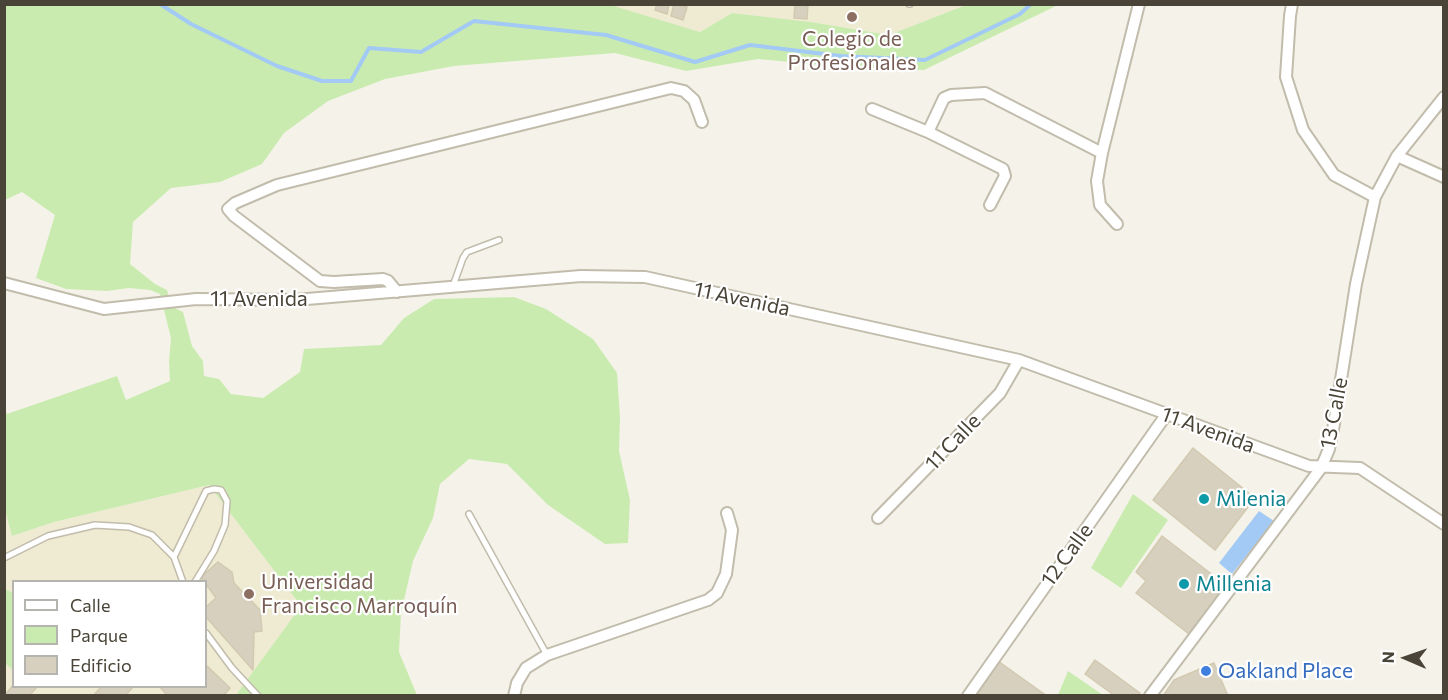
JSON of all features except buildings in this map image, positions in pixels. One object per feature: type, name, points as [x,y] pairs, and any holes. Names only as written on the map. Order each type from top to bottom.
[{"type":"street","points":[[1117,224],[1100,206],[1097,181],[1101,153],[1139,4]]},
{"type":"street","points":[[1293,4],[1290,16],[1286,77],[1303,130],[1334,175],[1375,197]]},
{"type":"street","points":[[397,292],[388,281],[383,279],[320,281],[234,216],[228,209],[235,203],[277,185],[671,88],[684,91],[694,100],[702,122]]},
{"type":"street","points":[[928,132],[944,98],[951,95],[985,93],[1101,153]]},
{"type":"street","name":"13 Calle","points":[[1150,696],[1321,468],[1329,448],[1334,424],[1356,284],[1375,197],[1398,156],[1443,97]]},
{"type":"street","points":[[872,109],[928,132],[1003,169],[1005,176],[990,205]]},
{"type":"street","points":[[1398,156],[1443,177]]},
{"type":"street","name":"11 Avenida","points":[[4,283],[104,309],[196,299],[295,300],[581,276],[645,277],[1018,360],[1309,466],[1360,468],[1443,524]]},
{"type":"street","name":"11 Calle","points":[[878,518],[1000,393],[1018,360]]},
{"type":"street","name":"12 Calle","points":[[968,696],[1166,415]]},
{"type":"street","points":[[513,696],[517,683],[526,668],[547,655],[708,600],[717,593],[726,574],[732,530],[727,513]]},
{"type":"lane","points":[[453,286],[467,252],[499,240]]},
{"type":"lane","points":[[174,557],[206,491],[221,490],[227,501],[225,525],[214,551],[196,580]]},
{"type":"lane","points":[[469,514],[547,655]]},
{"type":"lane","points":[[4,558],[48,536],[95,525],[129,526],[152,535],[174,557],[182,580]]},
{"type":"lane","points":[[207,634],[232,668],[258,696]]},
{"type":"shaded area","name":"Colegio de Profesionales","points":[[607,5],[966,5],[889,35],[811,22],[732,13],[700,32]]},
{"type":"shaded area","name":"Universidad Francisco Marroquín","points":[[209,485],[301,606],[236,695],[5,695],[4,506],[12,536],[54,522]]},
{"type":"green space","points":[[607,4],[700,32],[732,13],[811,22],[889,35],[966,5],[1058,5],[924,70],[846,67],[758,59],[686,71],[615,53],[454,66],[385,79],[328,101],[284,133],[262,164],[220,182],[171,188],[133,222],[130,264],[155,284],[167,290],[171,306],[183,312],[192,346],[203,361],[204,376],[219,379],[231,394],[263,398],[300,372],[304,349],[381,345],[404,318],[434,299],[514,297],[546,309],[593,339],[617,373],[620,417],[619,451],[630,500],[628,543],[605,544],[548,505],[507,464],[469,459],[440,484],[433,518],[413,561],[401,613],[399,652],[417,695],[236,695],[301,606],[209,485],[54,522],[12,536],[4,506],[4,408],[7,414],[117,376],[126,400],[170,381],[171,338],[160,294],[150,290],[129,288],[107,291],[66,289],[36,278],[55,215],[22,192],[5,200],[5,5]]},
{"type":"green space","points":[[1133,494],[1168,520],[1121,588],[1091,568]]},
{"type":"green space","points":[[5,589],[12,592],[12,669],[5,663]]},
{"type":"green space","points":[[1068,671],[1103,695],[1058,695]]},
{"type":"water","points":[[1259,511],[1274,521],[1232,574],[1219,563]]},
{"type":"waterway","points":[[160,4],[191,24],[277,66],[322,81],[351,81],[369,48],[421,52],[474,21],[606,35],[695,62],[750,45],[841,56],[925,60],[1020,14],[1031,4]]},
{"type":"place","name":"Colegio de Profesionales","points":[[852,17]]},
{"type":"place","name":"Milenia","points":[[1204,499]]},
{"type":"place","name":"Millenia","points":[[1184,584]]},
{"type":"place","name":"Universidad Francisco Marroquín","points":[[249,594]]},
{"type":"place","name":"Oakland Place","points":[[1206,671]]}]
